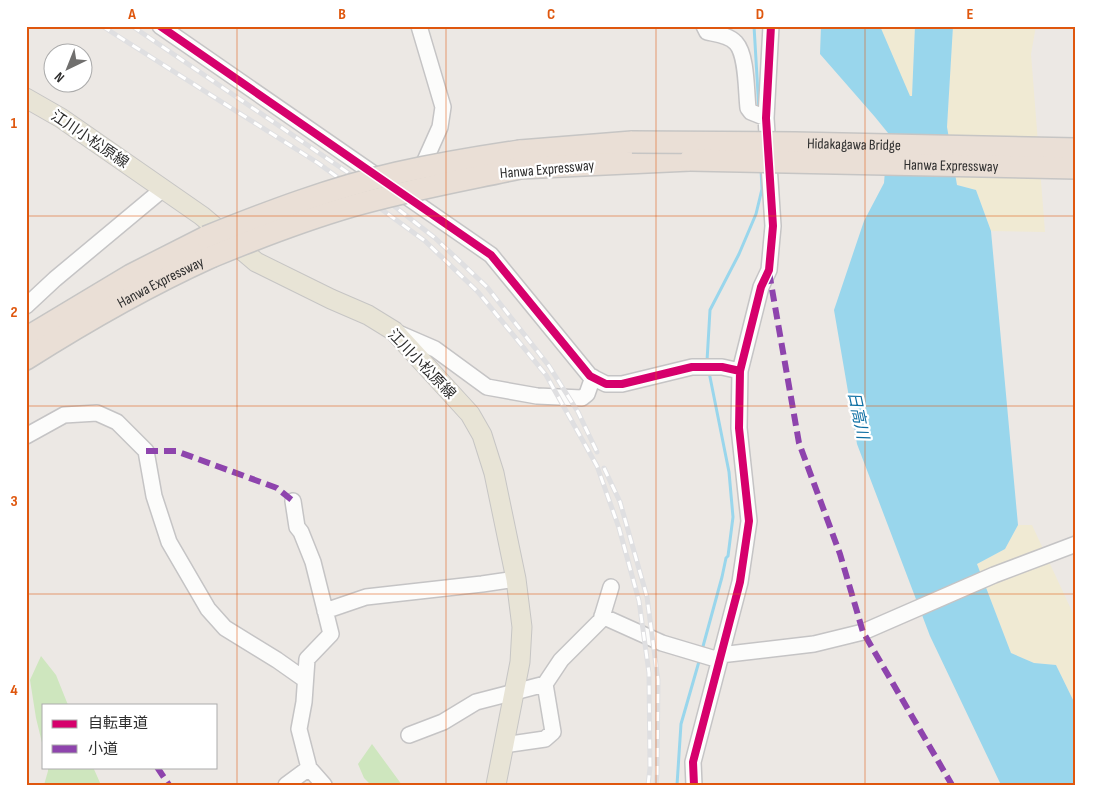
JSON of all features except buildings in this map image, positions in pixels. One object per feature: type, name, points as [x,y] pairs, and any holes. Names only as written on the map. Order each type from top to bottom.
[{"type":"highway","name":"Hidakagawa Bridge","points":[[632,142],[795,142],[1076,149]]},
{"type":"highway","name":"Hanwa Expressway","points":[[520,160],[632,142]]},
{"type":"highway","name":"Hanwa Expressway","points":[[26,358],[94,317],[168,276],[209,247],[271,211],[396,173],[477,158],[520,160],[690,160],[1076,168]]},
{"type":"highway","name":"Hanwa Expressway","points":[[26,338],[124,279],[209,247]]},
{"type":"main road","name":"江川小松原線","points":[[26,98],[61,118],[202,216],[256,262],[368,315],[394,331],[470,414],[482,435],[494,473],[516,579],[522,627],[520,662],[496,785]]},
{"type":"street","points":[[408,198],[440,127],[443,107],[419,26]]},
{"type":"street","points":[[704,26],[707,32],[727,37],[736,43],[743,58],[748,108],[751,112],[766,118]]},
{"type":"street","points":[[694,785],[693,762],[740,582],[749,521],[739,428],[740,372],[761,287],[770,261],[773,226],[766,118],[772,26]]},
{"type":"street","points":[[165,28],[491,255],[590,376],[606,384],[622,384],[692,367],[722,367],[740,372]]},
{"type":"street","points":[[26,306],[55,279],[164,189]]},
{"type":"street","points":[[394,331],[435,349],[487,387],[536,396],[582,398],[587,394],[593,377]]},
{"type":"street","points":[[26,436],[64,415],[98,413],[117,422],[146,451],[154,496],[169,542],[208,609],[225,628],[304,679]]},
{"type":"street","points":[[293,501],[297,527],[301,532],[313,562],[330,634],[306,659],[304,702],[299,729],[309,768],[324,785]]},
{"type":"street","points":[[602,616],[662,643],[719,658],[814,644],[863,632],[994,575],[1076,544]]},
{"type":"street","points":[[325,611],[366,597],[516,579]]},
{"type":"street","points":[[504,745],[545,739],[554,732],[546,684],[561,660],[601,620],[611,587]]},
{"type":"street","points":[[409,735],[443,722],[476,702],[546,684]]},
{"type":"street","points":[[286,785],[309,768]]},
{"type":"green space","points":[[41,656],[56,675],[68,704],[42,704],[42,743],[36,718],[30,680]]},
{"type":"green space","points":[[372,744],[402,785],[371,785],[364,778],[358,764]]},
{"type":"green space","points":[[48,768],[93,768],[101,785],[44,785]]},
{"type":"sand","points":[[880,26],[915,26],[912,96],[909,96]]},
{"type":"sand","points":[[953,26],[1036,26],[1031,54],[1045,232],[991,231],[976,190],[957,185],[947,127]]},
{"type":"sand","points":[[1018,525],[1032,525],[1076,620],[1076,706],[1056,665],[1034,663],[1011,653],[977,564],[1005,549]]},
{"type":"water","name":"日高川","points":[[821,26],[880,26],[910,96],[912,96],[915,26],[953,26],[947,127],[957,185],[976,190],[991,231],[1018,525],[1005,549],[977,564],[1011,653],[1034,663],[1056,665],[1076,706],[1076,785],[1001,785],[930,636],[857,444],[834,310],[864,221],[884,183],[888,133],[820,54]]},
{"type":"waterway","points":[[754,26],[759,111]]},
{"type":"waterway","points":[[707,361],[710,310],[739,254],[756,214],[762,189],[761,169]]},
{"type":"waterway","points":[[702,650],[728,556],[733,517],[729,472],[709,372]]},
{"type":"waterway","points":[[677,785],[681,724],[700,658]]},
{"type":"railway","points":[[102,26],[318,163],[425,241],[478,292],[546,375],[597,466],[619,528],[639,601],[649,673],[650,768],[648,785]]},
{"type":"railway","points":[[132,26],[375,191],[435,238],[487,287],[549,366],[578,412],[597,452]]},
{"type":"railway","points":[[604,468],[620,502],[647,597],[658,680],[656,785]]},
{"type":"marked path","points":[[769,272],[799,443],[840,554],[863,632],[952,785]]},
{"type":"marked path","points":[[146,451],[176,451],[277,488],[293,501]]},
{"type":"marked path","points":[[158,768],[169,785]]},
{"type":"cycle path","points":[[160,26],[491,255],[590,376],[606,384],[622,384],[692,367],[722,367],[740,371]]},
{"type":"cycle path","points":[[694,785],[693,762],[740,582],[749,521],[739,428],[740,371],[761,287],[769,270],[773,226],[766,118],[771,26]]}]
